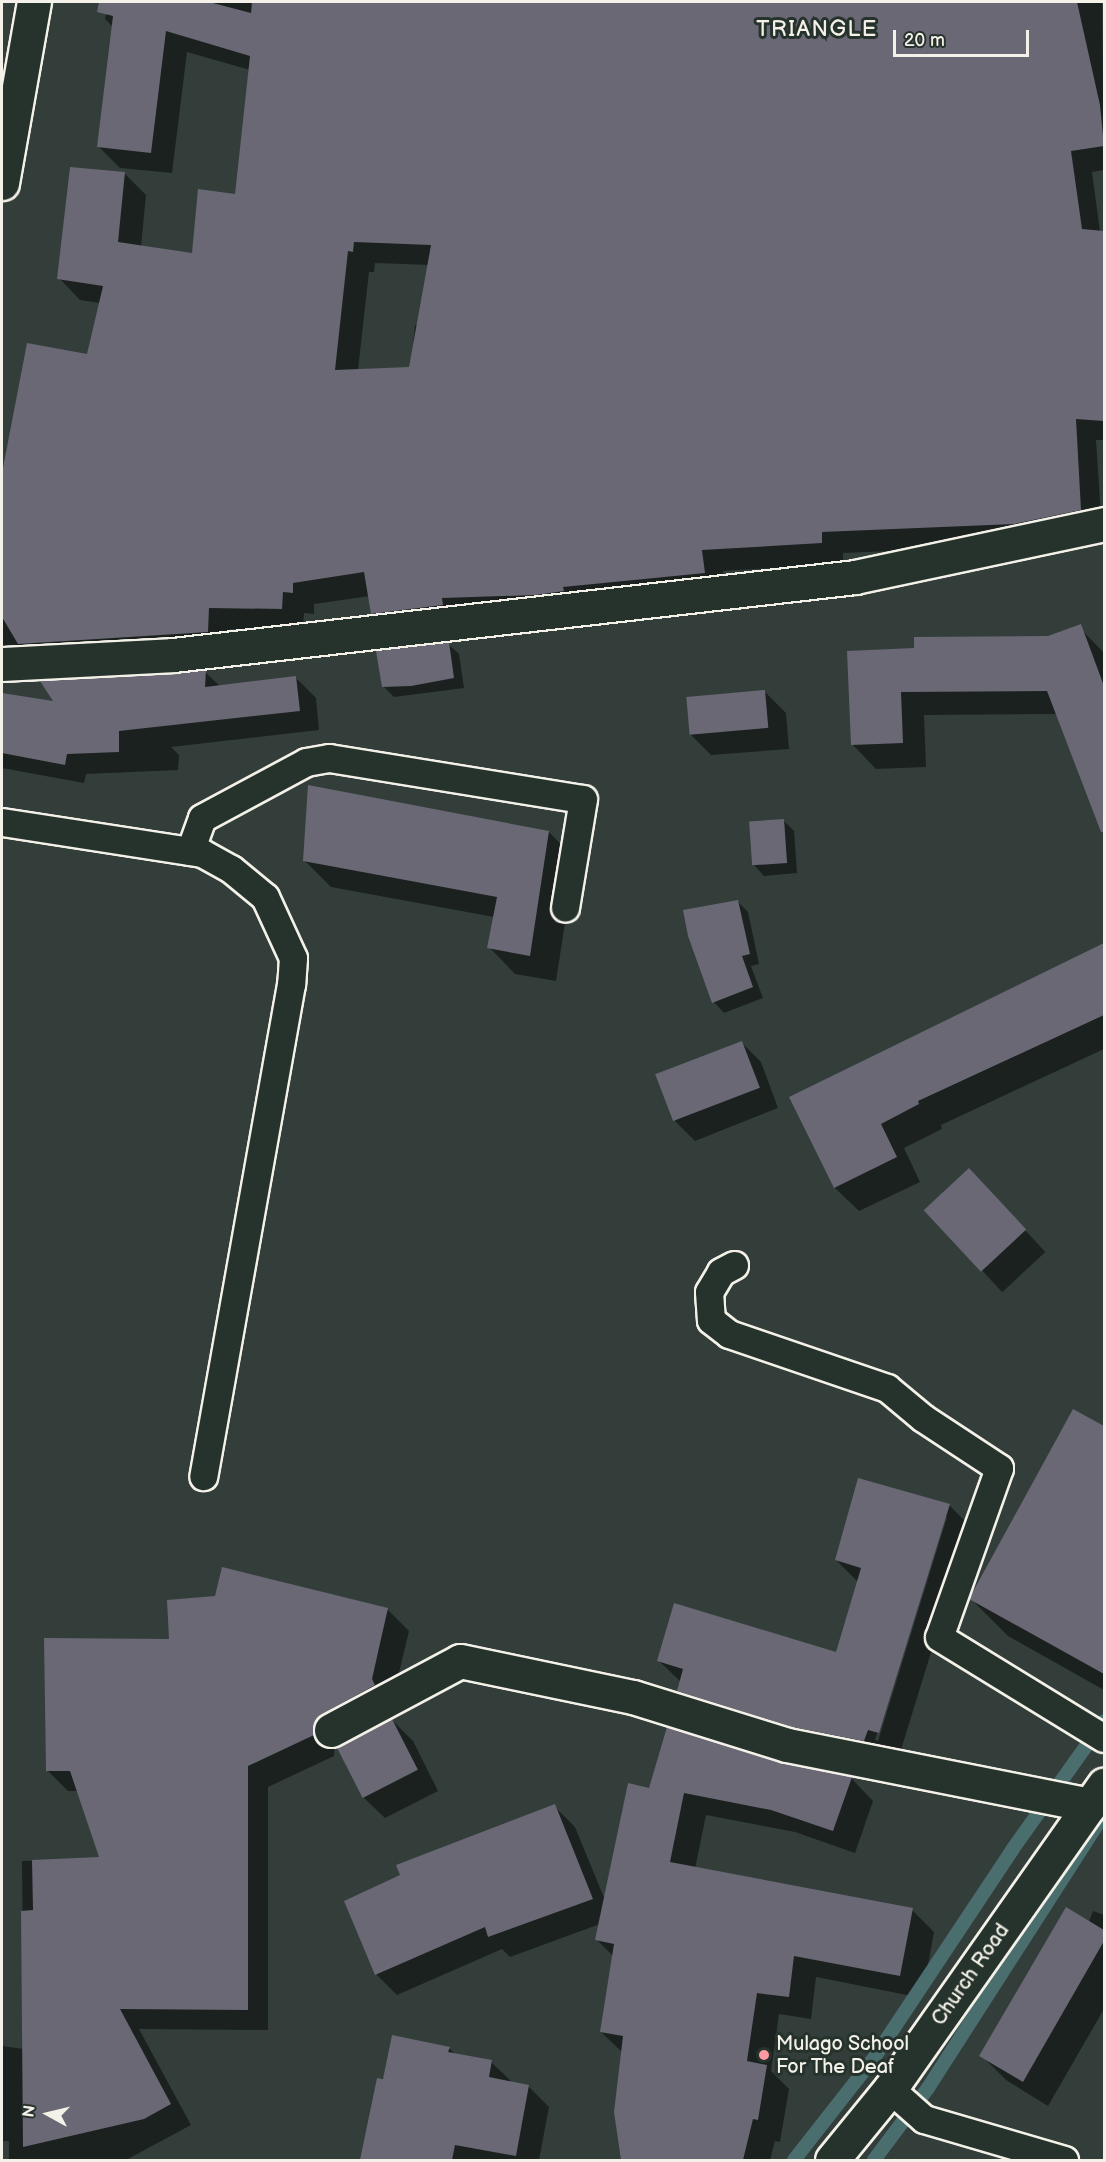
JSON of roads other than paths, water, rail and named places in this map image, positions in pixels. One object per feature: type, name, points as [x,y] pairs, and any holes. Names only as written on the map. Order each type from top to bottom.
[{"type":"street","points":[[2,183],[33,2]]},
{"type":"street","points":[[2,664],[173,655],[855,578],[1104,524]]},
{"type":"street","points":[[331,1730],[460,1661],[633,1697],[787,1745],[1097,1795]]},
{"type":"street","name":"Church Road","points":[[832,2160],[890,2089],[1097,1795]]},
{"type":"lane","points":[[190,850],[202,818],[306,762],[329,758],[583,799],[565,908]]},
{"type":"lane","points":[[2,822],[190,850],[231,869],[265,897],[293,958],[203,1476]]},
{"type":"lane","points":[[734,1265],[721,1272],[709,1292],[711,1320],[729,1334],[887,1388],[923,1418],[999,1468],[939,1637],[1104,1738]]},
{"type":"lane","points":[[890,2089],[924,2119],[1064,2160]]},
{"type":"waterway","points":[[794,2160],[874,2058],[1012,1850],[1104,1721]]},
{"type":"waterway","points":[[874,2160],[928,2088],[1104,1814]]},
{"type":"place","name":"Mulago School For The Deaf","points":[[764,2055]]},
{"type":"district","name":"TRIANGLE","points":[[817,30]]}]
